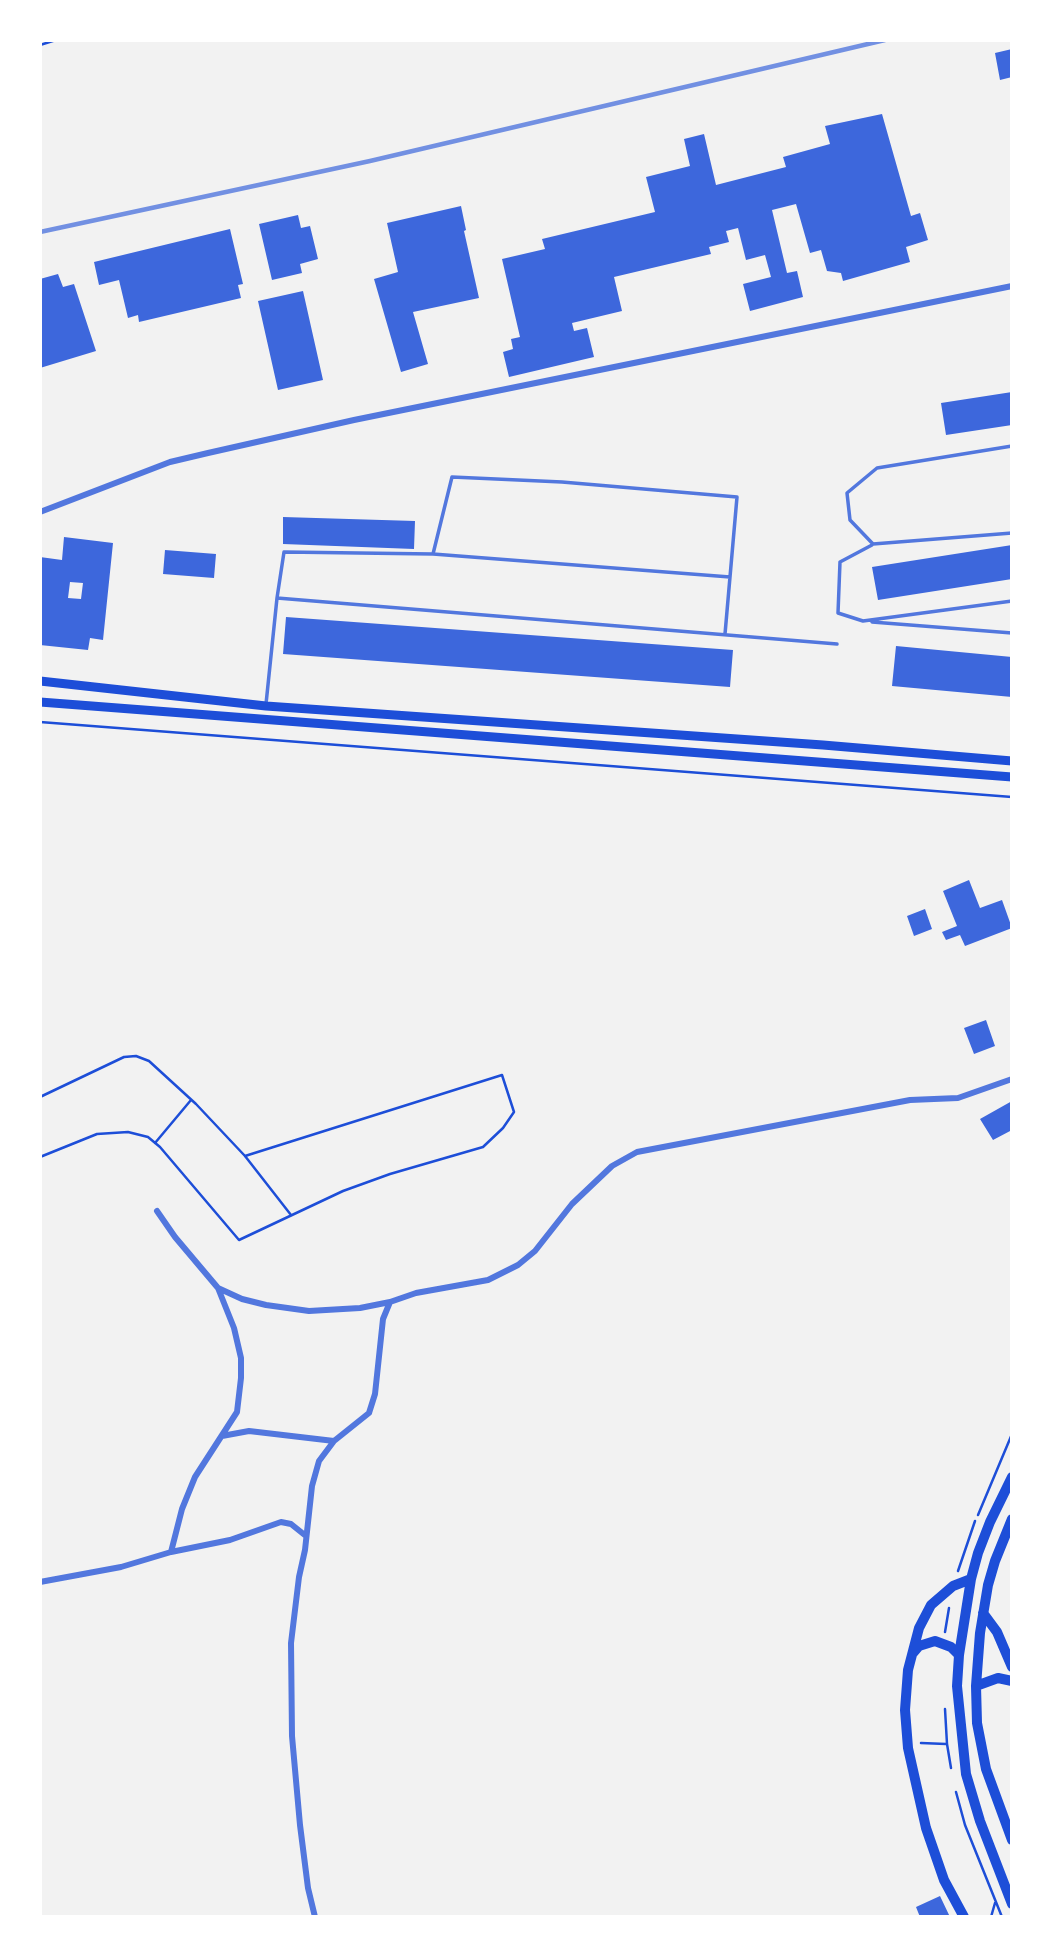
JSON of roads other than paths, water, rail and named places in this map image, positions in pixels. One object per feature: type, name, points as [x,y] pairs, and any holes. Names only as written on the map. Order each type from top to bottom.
[{"type":"main road","points":[[40,681],[266,706],[1012,761]]},
{"type":"main road","points":[[40,702],[1012,777]]},
{"type":"main road","points":[[1011,1903],[980,1821],[966,1774],[957,1698],[959,1655],[971,1579],[990,1521],[1012,1477]]},
{"type":"main road","points":[[1012,1519],[995,1561],[983,1613],[976,1686],[977,1723],[986,1769],[1012,1840]]},
{"type":"main road","points":[[964,1917],[944,1880],[926,1828],[908,1748],[905,1710],[911,1655],[919,1628],[931,1605],[953,1586],[971,1579]]},
{"type":"main road","points":[[983,1613],[997,1632],[1012,1667]]},
{"type":"main road","points":[[911,1655],[919,1646],[935,1641],[951,1647],[959,1655]]},
{"type":"main road","points":[[976,1686],[998,1678],[1012,1681]]},
{"type":"street","points":[[40,512],[170,462],[208,453],[1012,286]]},
{"type":"street","points":[[218,1288],[266,1305],[309,1311],[360,1308],[416,1293],[488,1280],[518,1265],[535,1251],[572,1204],[612,1166],[637,1153],[910,1100],[958,1098],[1012,1079]]},
{"type":"street","points":[[157,1211],[218,1288],[234,1328],[241,1358],[237,1412],[195,1477],[181,1509],[171,1552]]},
{"type":"street","points":[[315,1917],[301,1838],[292,1735],[290,1643],[312,1486],[319,1461],[334,1441],[369,1413],[375,1394],[382,1327],[390,1302]]},
{"type":"street","points":[[222,1436],[249,1431],[334,1441]]},
{"type":"street","points":[[40,1582],[121,1567],[171,1552],[230,1540],[281,1522],[291,1524],[306,1536]]},
{"type":"lane","points":[[873,544],[850,520],[847,493],[877,468],[1012,446]]},
{"type":"lane","points":[[433,554],[452,477],[562,482],[737,497],[725,634]]},
{"type":"lane","points":[[1012,533],[873,544],[840,562],[838,613],[863,621],[1012,633]]},
{"type":"lane","points":[[266,706],[284,552],[433,554],[730,577]]},
{"type":"lane","points":[[277,598],[837,644]]},
{"type":"lane","points":[[863,621],[1012,601]]},
{"type":"railway","points":[[40,232],[370,161],[885,40]]}]
